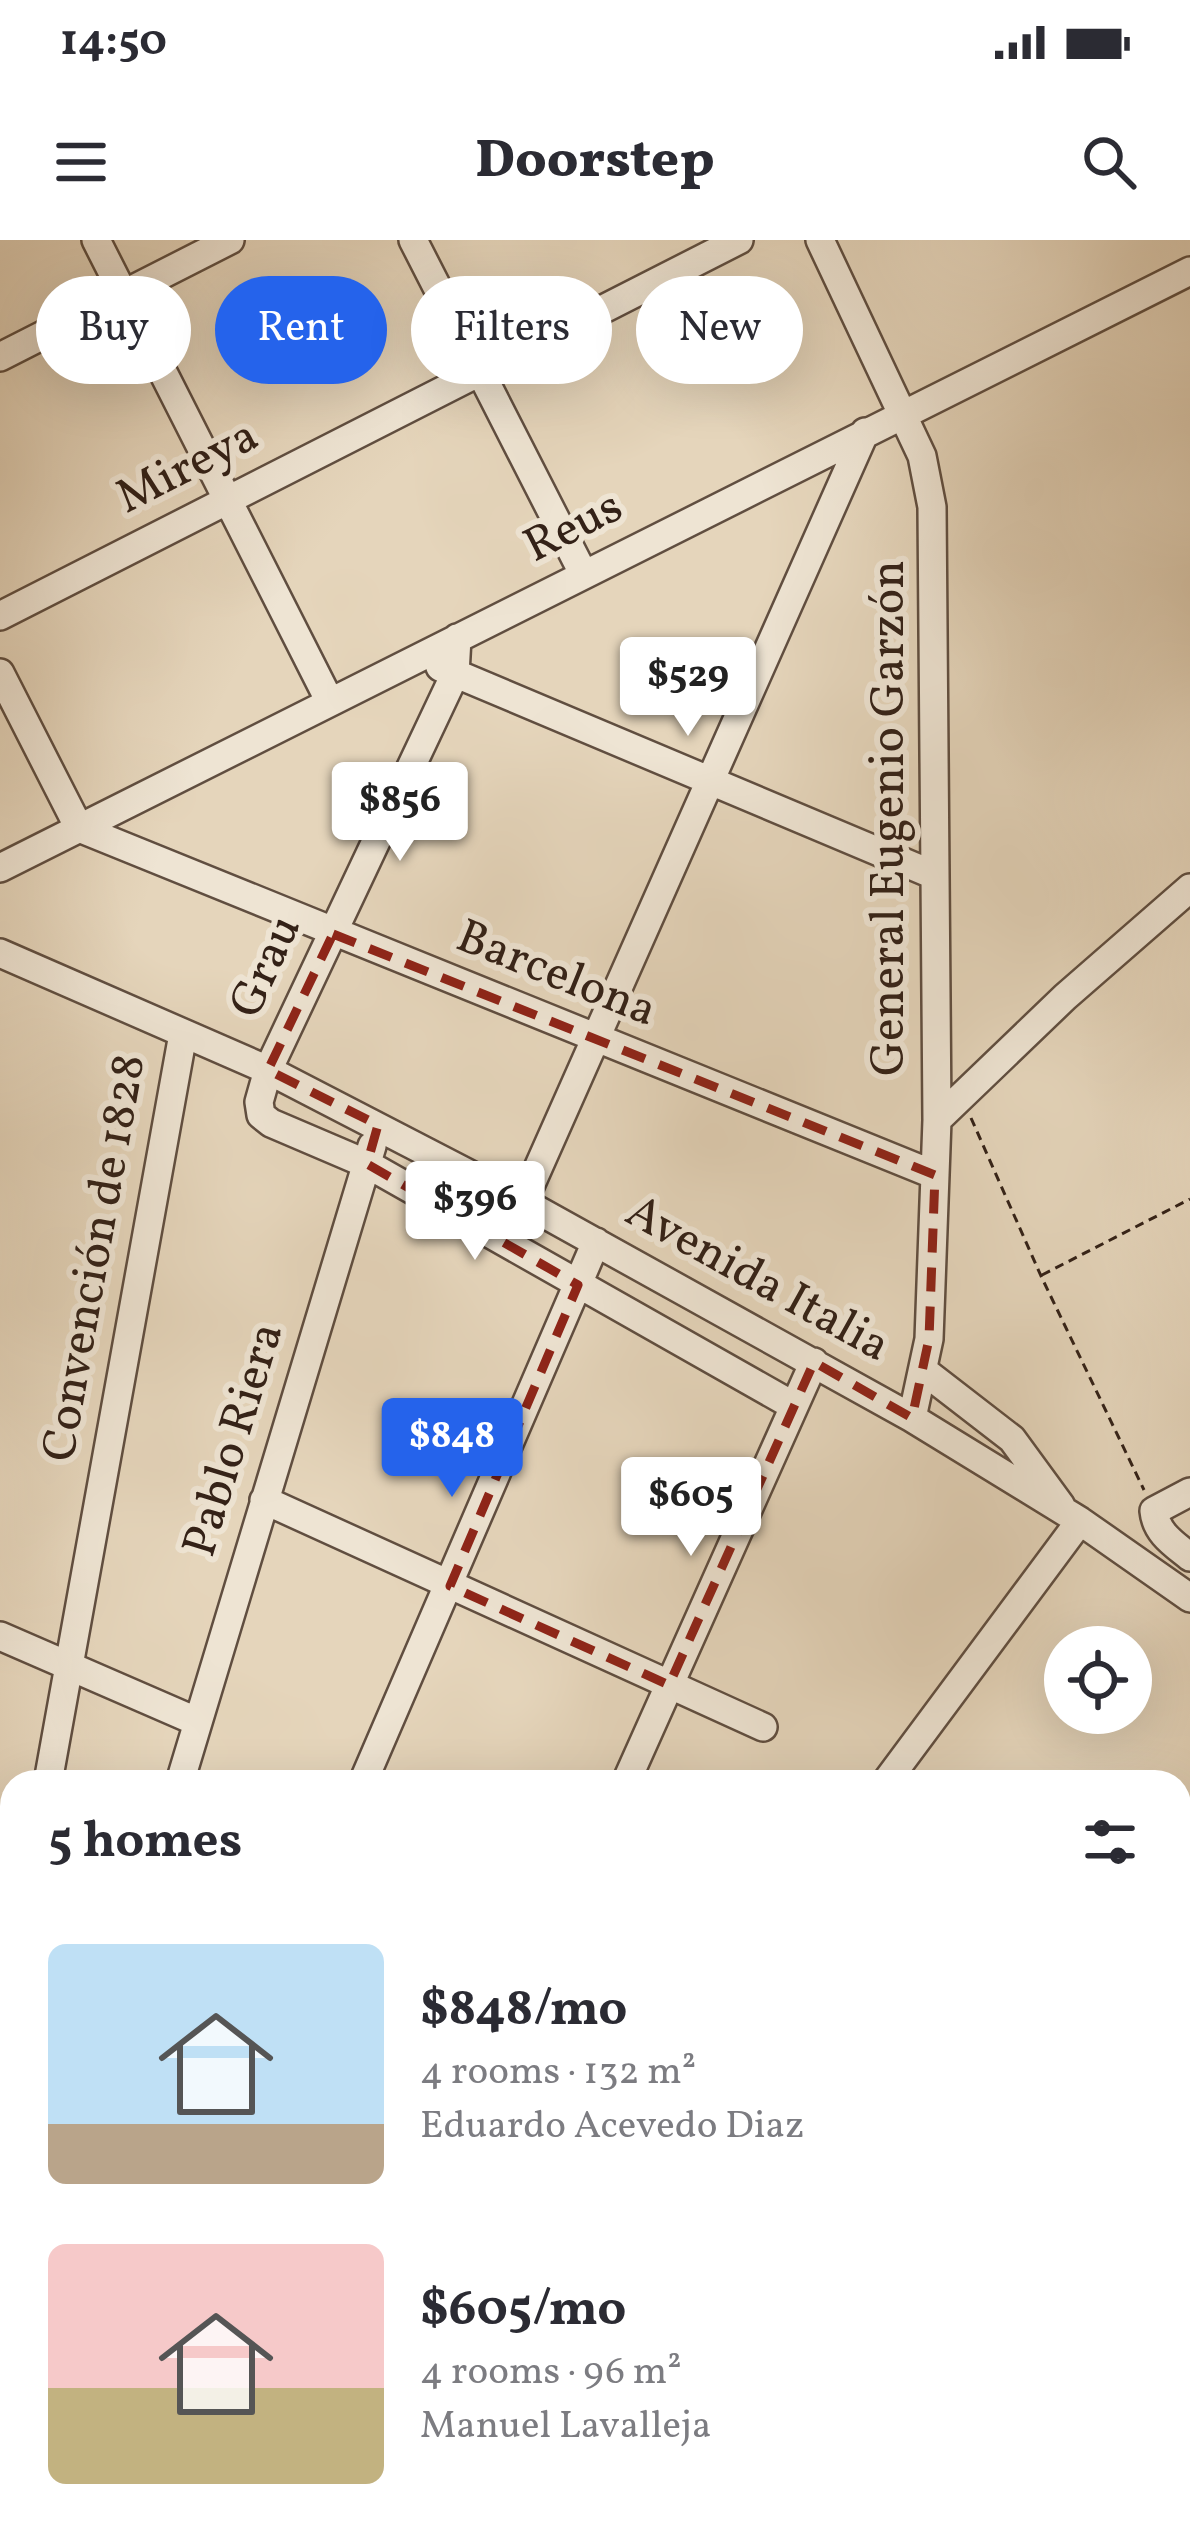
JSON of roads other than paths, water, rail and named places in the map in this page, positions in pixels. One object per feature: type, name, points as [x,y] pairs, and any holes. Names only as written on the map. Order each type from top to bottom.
[{"type":"street","points":[[96,240],[113,276]]},
{"type":"street","points":[[158,276],[230,240]]},
{"type":"street","points":[[413,240],[431,276]]},
{"type":"street","name":"Mireya","points":[[612,304],[739,240]]},
{"type":"street","name":"General Eugenio Garzón","points":[[820,240],[922,456],[932,507],[937,1120],[924,1371],[912,1418]]},
{"type":"street","name":"Reus","points":[[0,868],[1190,271]]},
{"type":"street","points":[[0,357],[36,338]]},
{"type":"street","points":[[168,384],[329,700]]},
{"type":"street","name":"Mireya","points":[[0,616],[452,384]]},
{"type":"street","points":[[486,384],[583,573]]},
{"type":"street","points":[[523,1202],[866,432]]},
{"type":"street","name":"Grau","points":[[268,1070],[455,674],[458,638]]},
{"type":"street","points":[[418,658],[934,875]]},
{"type":"street","points":[[0,673],[79,828]]},
{"type":"street","name":"Barcelona","points":[[79,828],[935,1175]]},
{"type":"street","points":[[937,1120],[960,1094],[1190,888]]},
{"type":"street","name":"Avenida Italia","points":[[0,953],[268,1070],[523,1202],[912,1418],[1072,1516],[1190,1598]]},
{"type":"street","name":"Convención de 1828","points":[[50,1770],[183,1034]]},
{"type":"street","points":[[268,1070],[259,1102],[261,1114],[271,1123],[367,1164],[794,1406]]},
{"type":"street","name":"Pablo Riera","points":[[184,1770],[378,1125]]},
{"type":"street","points":[[368,1770],[596,1242]]},
{"type":"street","points":[[631,1770],[814,1362]]},
{"type":"street","points":[[894,1770],[1072,1516],[1012,1439],[924,1371]]},
{"type":"street","points":[[1190,1492],[1154,1511],[1155,1523],[1167,1539],[1190,1556]]},
{"type":"street","points":[[264,1500],[763,1727]]},
{"type":"street","points":[[0,1636],[198,1722]]}]
